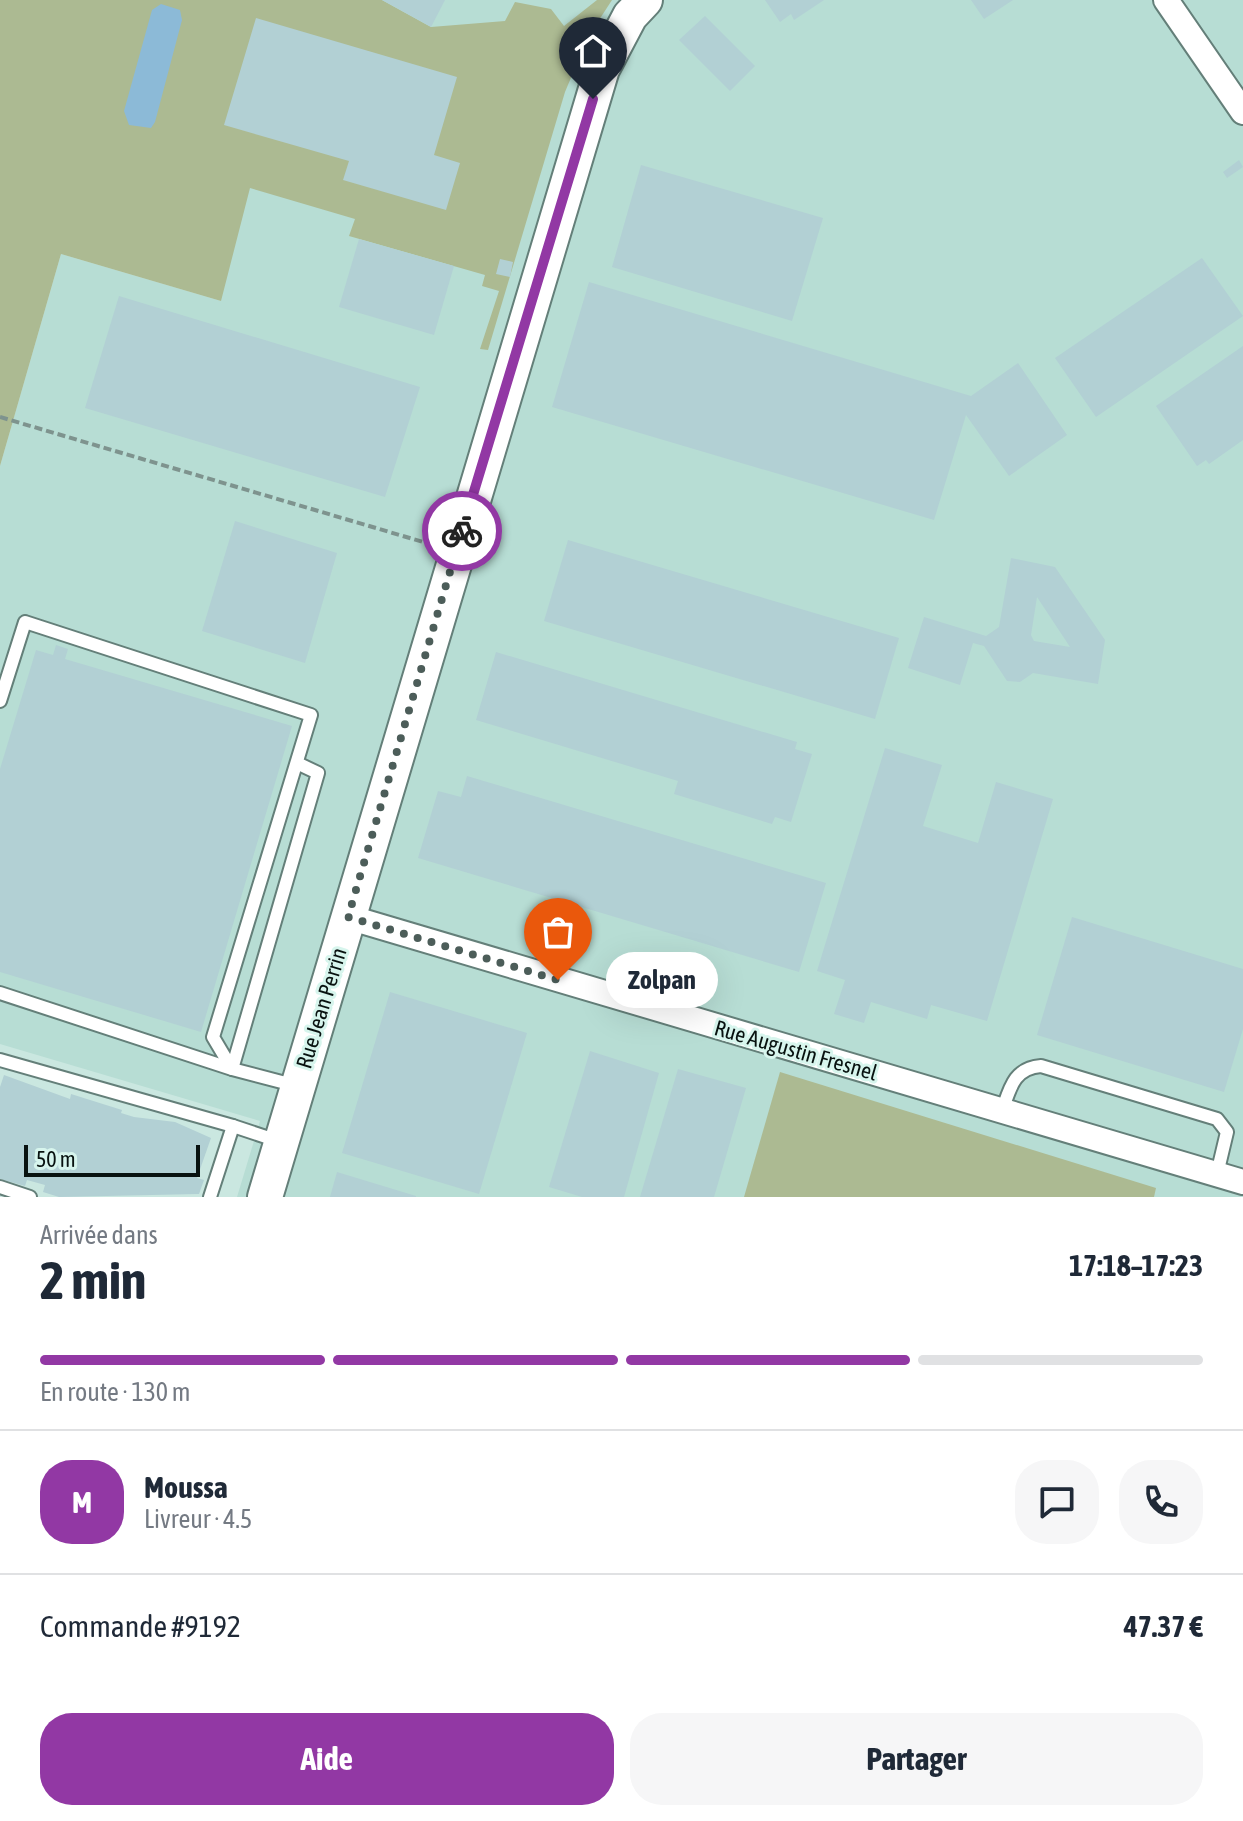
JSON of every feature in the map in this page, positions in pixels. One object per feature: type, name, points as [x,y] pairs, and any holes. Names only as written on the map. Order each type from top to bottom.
[{"type":"street","name":"Rue Jean Perrin","points":[[265,1197],[602,69],[630,16],[645,0]]},
{"type":"street","points":[[1166,0],[1243,112]]},
{"type":"street","name":"Rue Augustin Fresnel","points":[[348,917],[1243,1182]]},
{"type":"lane","points":[[0,701],[25,622],[311,715],[213,1037],[232,1069]]},
{"type":"lane","points":[[232,1069],[318,773],[297,763]]},
{"type":"lane","points":[[0,993],[232,1069],[297,1086]]},
{"type":"lane","points":[[0,1060],[281,1142]]},
{"type":"lane","points":[[1002,1111],[1019,1073],[1029,1067],[1056,1071],[1217,1119],[1227,1132],[1217,1174]]},
{"type":"lane","points":[[210,1197],[233,1126]]},
{"type":"lane","points":[[0,1187],[30,1197]]},
{"type":"path","points":[[0,417],[456,552]]},
{"type":"shaded area","points":[[0,0],[382,0],[431,27],[505,21],[515,2],[551,9],[564,26],[597,0],[612,0],[588,37],[565,92],[488,350],[480,349],[499,291],[482,286],[485,275],[349,236],[355,219],[250,188],[221,301],[61,254],[0,466]]},
{"type":"shaded area","points":[[137,0],[1243,0],[1243,1197],[237,1197],[260,1121],[0,1044],[0,466],[61,254],[221,301]]},
{"type":"shaded area","points":[[780,1072],[1156,1188],[1154,1197],[744,1197]]},
{"type":"water","points":[[161,4],[180,10],[182,20],[155,122],[151,128],[129,125],[124,111],[152,10]]},
{"type":"building","points":[[382,0],[445,0],[431,27]]},
{"type":"building","points":[[765,0],[824,0],[794,20],[791,14],[780,22]]},
{"type":"building","points":[[971,0],[1013,0],[984,19]]},
{"type":"building","points":[[705,16],[755,66],[730,91],[679,40]]},
{"type":"building","points":[[256,18],[457,77],[434,155],[460,163],[446,210],[343,180],[349,161],[224,125]]},
{"type":"building","points":[[1239,160],[1243,167],[1227,178],[1223,172]]},
{"type":"building","points":[[641,165],[823,218],[792,321],[612,267]]},
{"type":"building","points":[[359,239],[454,266],[434,335],[339,307]]},
{"type":"building","points":[[1202,258],[1243,316],[1096,417],[1055,358]]},
{"type":"building","points":[[500,259],[513,262],[510,277],[496,274]]},
{"type":"building","points":[[589,282],[971,396],[1018,363],[1067,435],[1009,476],[966,415],[934,520],[552,407]]},
{"type":"building","points":[[119,296],[420,387],[385,497],[85,408]]},
{"type":"building","points":[[1243,346],[1243,440],[1209,464],[1206,460],[1197,466],[1156,406]]},
{"type":"building","points":[[235,521],[337,553],[305,663],[202,631]]},
{"type":"building","points":[[568,540],[899,638],[875,719],[544,621]]},
{"type":"building","points":[[1011,558],[1055,567],[1105,640],[1098,684],[1033,673],[1020,682],[1007,681],[984,646],[973,643],[960,685],[908,668],[924,617],[986,636],[999,627]],"holes":[[[1037,597],[1070,647],[1034,641],[1031,635]]]},
{"type":"building","points":[[56,645],[68,649],[65,659],[292,726],[201,1032],[0,972],[0,769],[36,650],[53,655]]},
{"type":"building","points":[[496,652],[797,742],[795,749],[812,754],[791,822],[775,817],[772,824],[674,794],[678,781],[476,720]]},
{"type":"building","points":[[885,748],[942,765],[923,826],[978,843],[996,782],[1053,799],[987,1021],[931,1005],[927,1019],[871,1002],[864,1023],[834,1014],[845,980],[817,971]]},
{"type":"building","points":[[467,776],[826,883],[799,972],[418,858],[438,791],[461,797]]},
{"type":"building","points":[[1072,917],[1243,969],[1243,1029],[1224,1092],[1037,1035]]},
{"type":"building","points":[[390,992],[527,1033],[479,1194],[342,1153]]},
{"type":"building","points":[[590,1051],[659,1073],[624,1197],[582,1197],[549,1187]]},
{"type":"building","points":[[678,1069],[746,1088],[714,1197],[640,1197]]},
{"type":"building","points":[[4,1075],[70,1099],[71,1094],[122,1110],[121,1113],[134,1117],[175,1122],[211,1138],[197,1178],[204,1180],[199,1194],[59,1197],[43,1192],[45,1185],[27,1180],[25,1186],[0,1179],[0,1087]]},
{"type":"building","points":[[337,1172],[416,1196],[416,1197],[330,1197]]},
{"type":"way so far","points":[[462,531],[348,917],[558,980]]},
{"type":"place","name":"Zolpan","points":[[558,980]]},
{"type":"route","points":[[462,531],[593,99]]}]
